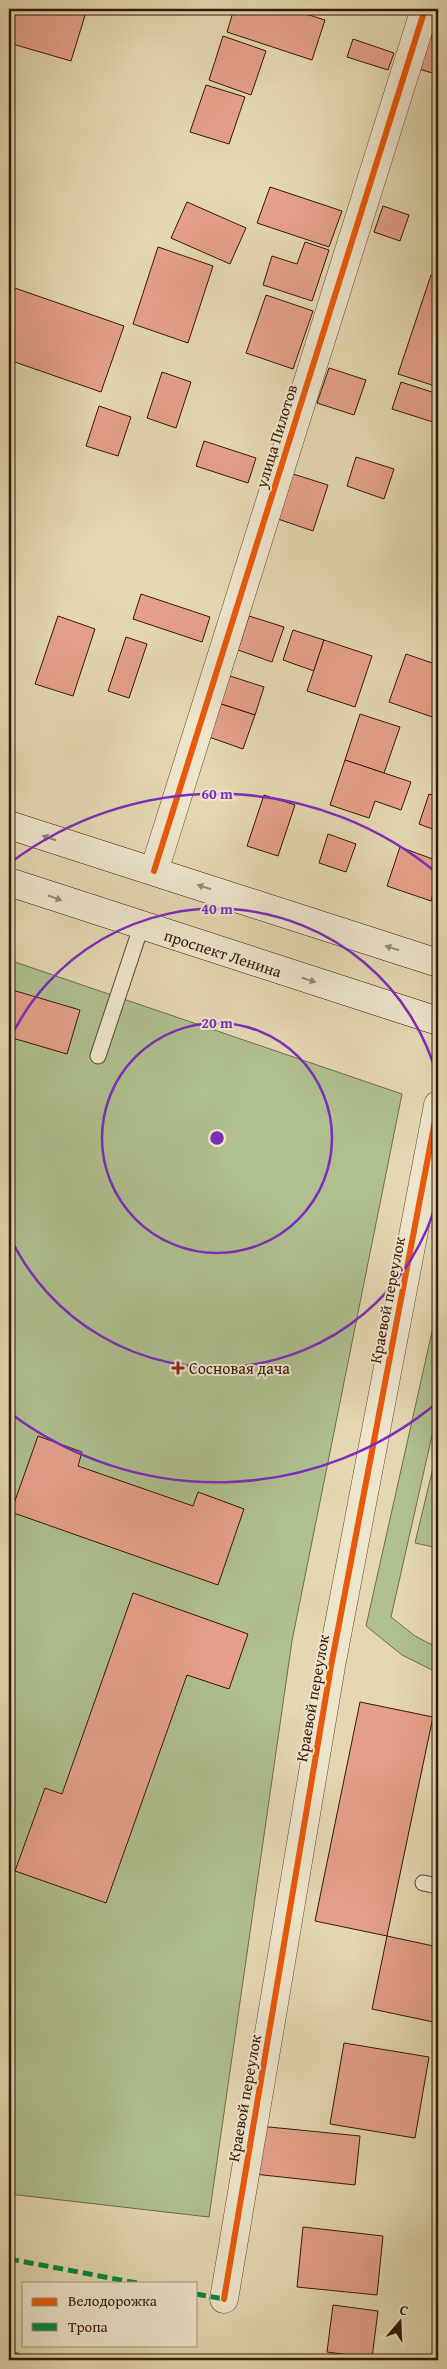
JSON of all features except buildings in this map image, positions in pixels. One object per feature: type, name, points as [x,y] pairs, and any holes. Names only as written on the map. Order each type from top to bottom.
[{"type":"street","name":"улица Пилотов","points":[[154,871],[425,9]]},
{"type":"street","points":[[9,825],[438,963]]},
{"type":"street","name":"проспект Ленина","points":[[9,882],[141,927],[438,1022]]},
{"type":"street","name":"Краевой переулок","points":[[224,2299],[331,1666],[438,1105]]},
{"type":"lane","points":[[98,1056],[141,927]]},
{"type":"lane","points":[[423,1883],[438,1886]]},
{"type":"green space","name":"Сосновая дача","points":[[9,960],[402,1094],[292,1641],[209,2217],[9,2194]]},
{"type":"green space","points":[[438,1305],[438,1409],[391,1617],[415,1636],[438,1648],[438,1673],[402,1655],[366,1626]]},
{"type":"green space","points":[[438,1447],[438,1548],[415,1543]]},
{"type":"waterway","points":[[9,2354],[20,2360]]},
{"type":"marked path","points":[[9,2259],[132,2282]]},
{"type":"marked path","points":[[198,2294],[224,2299]]},
{"type":"cycle path","points":[[154,871],[425,9]]},
{"type":"cycle path","points":[[224,2299],[331,1666],[438,1105]]},
{"type":"place","name":"Сосновая дача","points":[[178,1368]]}]
